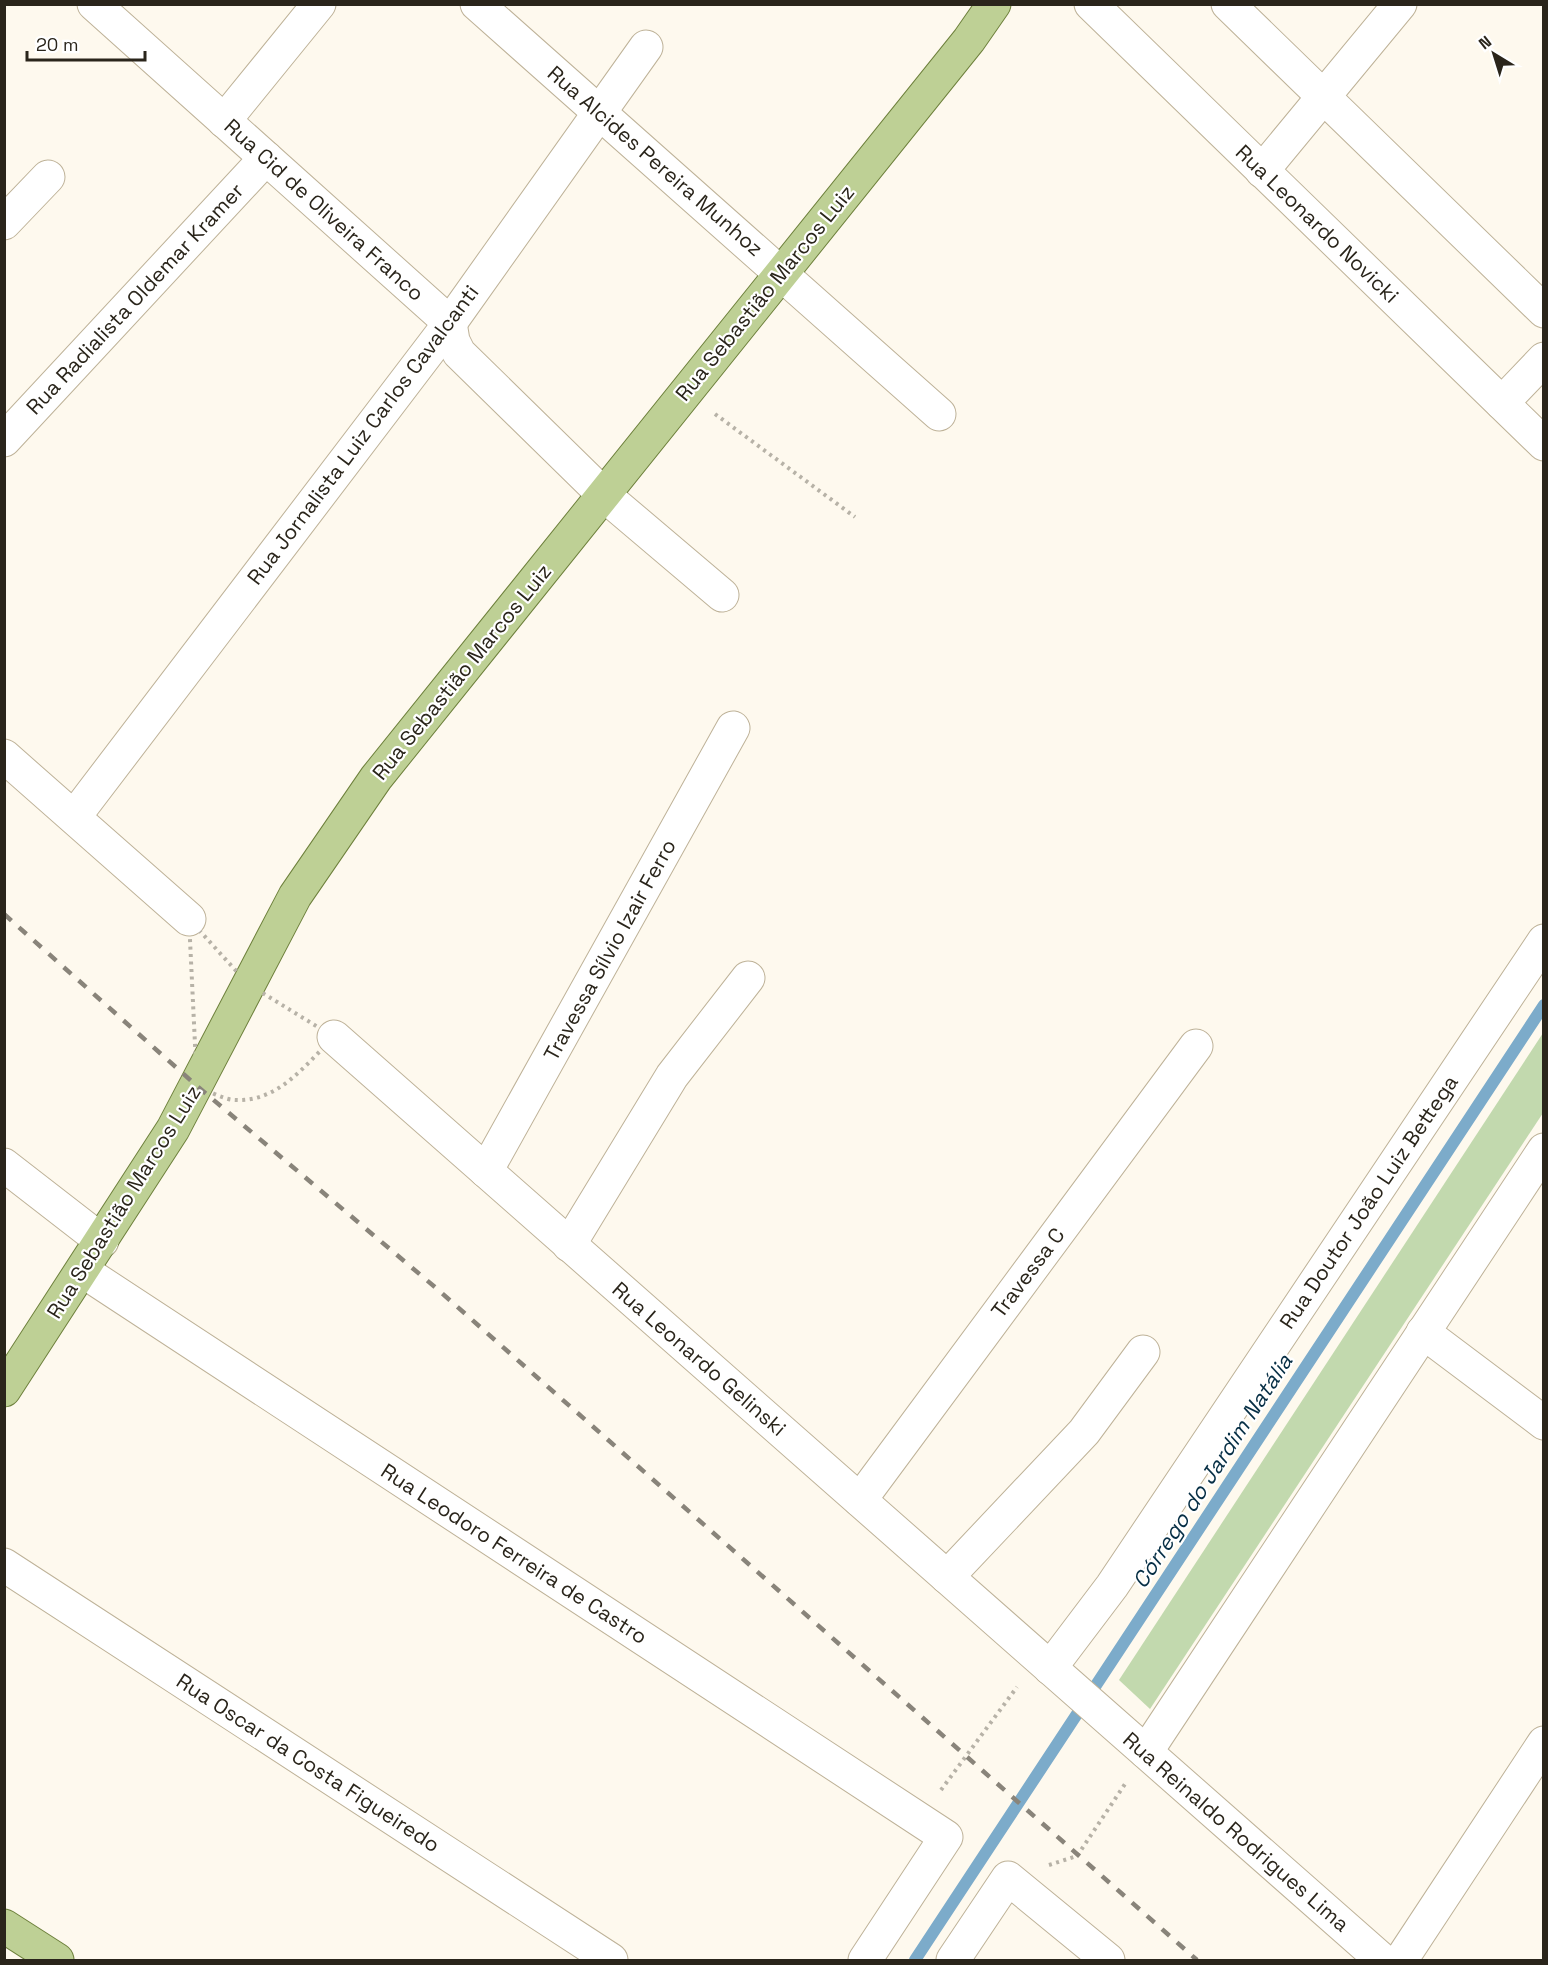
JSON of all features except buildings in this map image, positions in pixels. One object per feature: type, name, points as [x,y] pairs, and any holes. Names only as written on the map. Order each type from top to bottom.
[{"type":"main road","name":"Rua Sebastião Marcos Luiz","points":[[4,1390],[147,1172],[197,1086],[273,936],[331,840],[376,778],[969,40],[994,4]]},
{"type":"main road","points":[[4,1926],[57,1960]]},
{"type":"street","name":"Rua Cid de Oliveira Franco","points":[[94,4],[450,323]]},
{"type":"street","points":[[224,121],[319,4]]},
{"type":"street","name":"Rua Alcides Pereira Munhoz","points":[[477,4],[939,414]]},
{"type":"street","name":"Rua Leonardo Novicki","points":[[1091,4],[1544,444]]},
{"type":"street","points":[[1228,4],[1544,310]]},
{"type":"street","points":[[1262,171],[1400,4]]},
{"type":"street","name":"Rua Jornalista Luiz Carlos Cavalcanti","points":[[74,818],[450,323],[598,111],[646,47]]},
{"type":"street","name":"Rua Radialista Oldemar Kramer","points":[[4,440],[266,158]]},
{"type":"street","points":[[4,223],[48,177]]},
{"type":"street","points":[[450,323],[459,353],[604,495],[723,595]]},
{"type":"street","points":[[1502,403],[1544,359]]},
{"type":"street","name":"Travessa Sílvio Izair Ferro","points":[[486,1171],[733,728]]},
{"type":"street","points":[[4,756],[189,919]]},
{"type":"street","name":"Rua Doutor João Luiz Bettega","points":[[1051,1669],[1112,1586],[1544,941]]},
{"type":"street","points":[[569,1245],[672,1076],[748,978]]},
{"type":"street","name":"Rua Leonardo Gelinski","points":[[334,1037],[1051,1669]]},
{"type":"street","name":"Travessa C","points":[[860,1500],[1197,1046]]},
{"type":"street","points":[[1146,1752],[1544,1150]]},
{"type":"street","points":[[4,1165],[102,1241]]},
{"type":"street","name":"Rua Leodoro Ferreira de Castro","points":[[82,1271],[933,1828]]},
{"type":"street","points":[[1423,1332],[1544,1423]]},
{"type":"street","points":[[947,1577],[1084,1432],[1143,1352]]},
{"type":"street","name":"Rua Oscar da Costa Figueiredo","points":[[4,1565],[611,1960]]},
{"type":"street","name":"Rua Reinaldo Rodrigues Lima","points":[[1051,1669],[1382,1960]]},
{"type":"street","points":[[1401,1960],[1544,1743]]},
{"type":"street","points":[[865,1960],[933,1828]]},
{"type":"street","points":[[953,1960],[1008,1878],[1108,1960]]},
{"type":"path","points":[[686,392],[855,517]]},
{"type":"path","points":[[189,919],[197,1086],[234,1101],[261,1098],[284,1086],[334,1037]]},
{"type":"path","points":[[933,1828],[1051,1669]]},
{"type":"path","points":[[1008,1878],[1077,1856],[1146,1752]]},
{"type":"green space","points":[[1543,1033],[1543,1113],[1150,1709],[1119,1680]]},
{"type":"waterway","name":"Córrego do Jardim Natália","points":[[915,1960],[1544,1005]]},
{"type":"railway","points":[[4,914],[197,1086],[436,1288],[1197,1960]]}]
